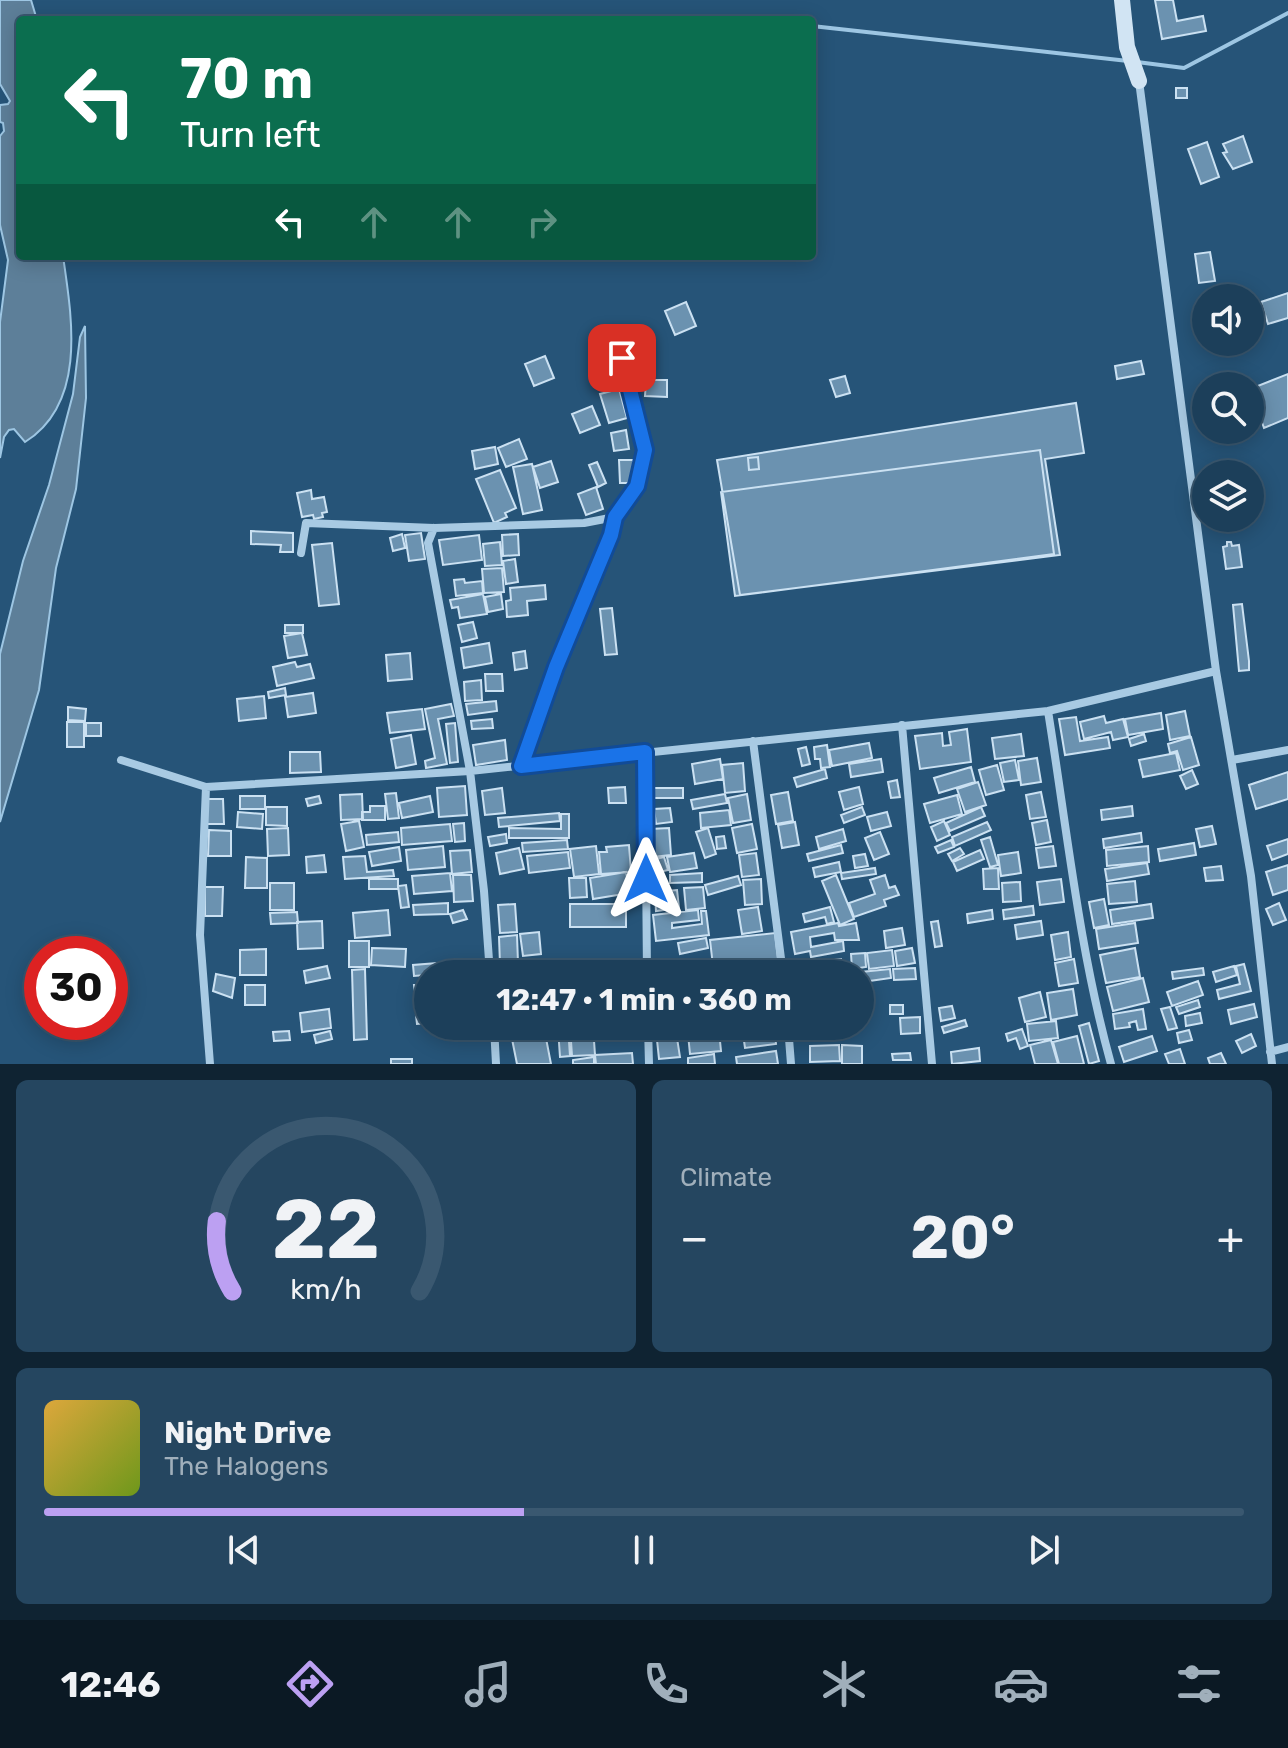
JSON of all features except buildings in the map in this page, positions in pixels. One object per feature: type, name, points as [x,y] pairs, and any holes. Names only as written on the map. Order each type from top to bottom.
[{"type":"street","points":[[1122,0],[1127,47],[1139,81],[1216,671],[1251,876],[1272,1064]]},
{"type":"street","points":[[521,766],[556,667],[611,535],[615,517],[637,486],[645,450],[615,328]]},
{"type":"street","points":[[301,553],[306,523],[434,528],[584,523],[615,517]]},
{"type":"street","points":[[434,528],[428,543],[470,771],[489,960]]},
{"type":"street","points":[[121,760],[206,787],[470,771],[1048,711],[1216,671]]},
{"type":"street","points":[[1048,711],[1085,945],[1111,1064]]},
{"type":"street","points":[[902,725],[932,1064]]},
{"type":"street","points":[[753,741],[781,960]]},
{"type":"street","points":[[1232,760],[1288,750]]},
{"type":"street","points":[[645,752],[647,960]]},
{"type":"street","points":[[206,787],[200,935],[210,1064]]},
{"type":"street","points":[[495,1040],[496,1064]]},
{"type":"street","points":[[648,1040],[649,1064]]},
{"type":"street","points":[[789,1040],[791,1064]]},
{"type":"street","points":[[1270,1052],[1288,1047]]},
{"type":"water","points":[[0,0],[31,0],[36,16],[16,16],[16,260],[64,260],[70,306],[71,358],[67,382],[58,405],[45,425],[25,442],[14,429],[9,430],[4,437],[0,458],[0,322],[8,260],[0,225],[0,136],[4,131],[0,122],[0,105],[10,101],[0,84]]},
{"type":"water","points":[[85,326],[86,398],[76,489],[56,568],[39,690],[0,822],[0,654],[23,561],[49,485],[73,394],[80,337]]},
{"type":"waterway","points":[[1137,62],[1184,68],[1288,13]]},
{"type":"waterway","points":[[816,26],[1128,61]]},
{"type":"route","points":[[622,358],[645,450],[637,486],[615,517],[611,535],[556,667],[521,766],[645,752],[646,879]]}]
